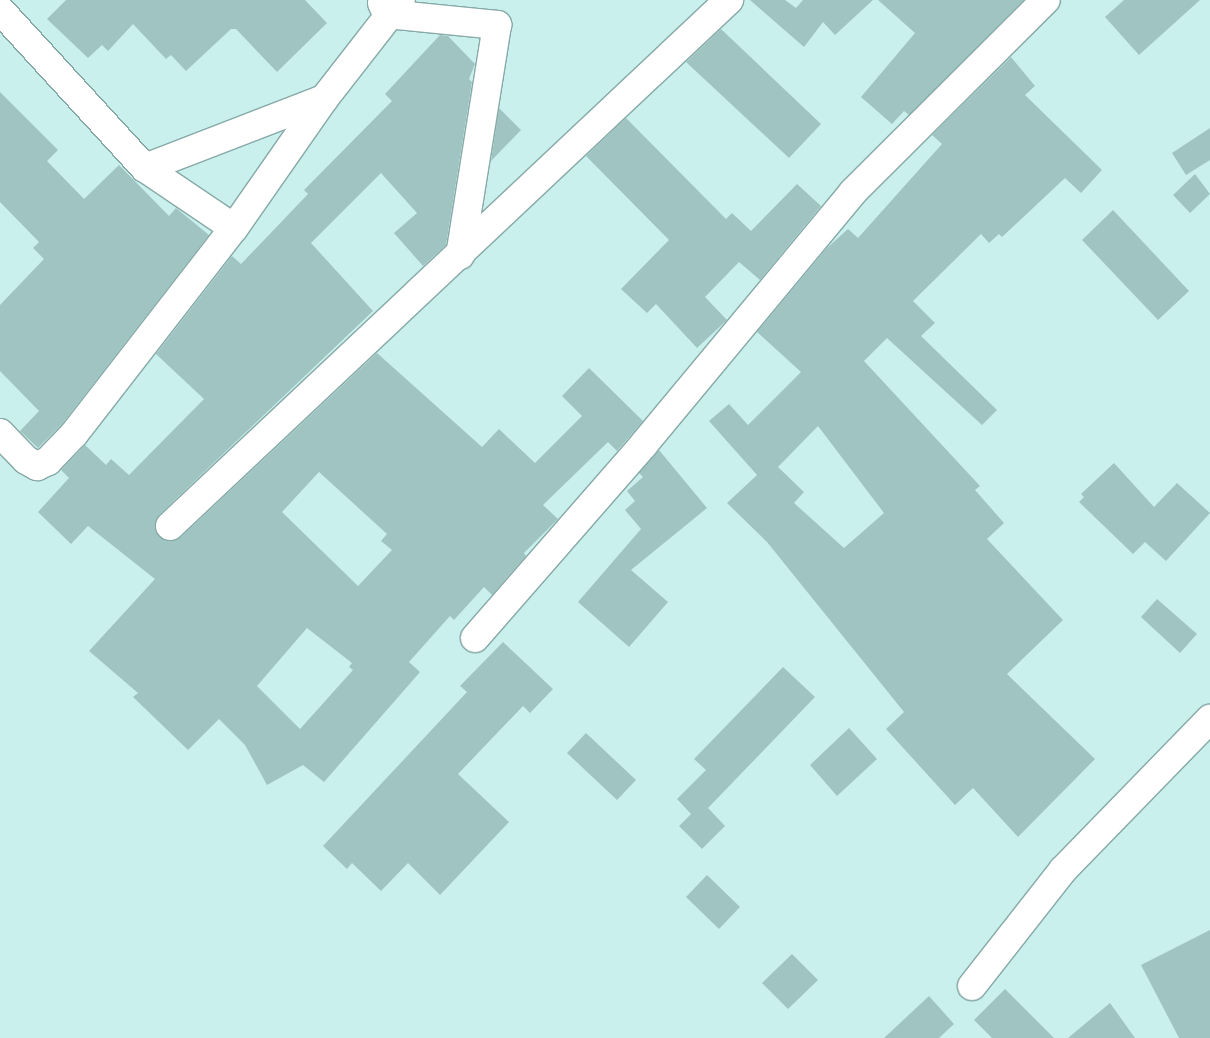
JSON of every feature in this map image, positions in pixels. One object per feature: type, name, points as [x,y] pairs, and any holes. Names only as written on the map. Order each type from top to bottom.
[{"type":"street","points":[[170,526],[729,0]]},
{"type":"street","points":[[475,638],[644,444],[853,192],[1046,0]]},
{"type":"street","points":[[0,433],[26,460],[38,466],[48,461],[74,434],[234,228],[390,5],[497,25],[460,255]]},
{"type":"street","points":[[0,10],[145,168],[234,228]]},
{"type":"street","points":[[145,168],[324,99]]},
{"type":"street","points":[[972,986],[1063,870],[1210,719]]},
{"type":"building","points":[[66,0],[305,0],[327,23],[277,72],[236,29],[231,29],[186,71],[171,55],[166,59],[133,24],[108,51],[102,45],[88,58],[47,19]]},
{"type":"building","points":[[750,0],[785,0],[796,8],[803,0],[873,0],[835,35],[823,22],[804,47]]},
{"type":"building","points":[[878,0],[1024,0],[909,115],[904,111],[892,124],[861,97],[915,33]]},
{"type":"building","points":[[1124,0],[1200,0],[1139,55],[1105,17]]},
{"type":"building","points":[[721,29],[821,124],[789,158],[686,62]]},
{"type":"building","points":[[440,35],[448,36],[475,64],[469,79],[472,82],[446,245],[423,266],[394,233],[417,213],[381,173],[311,243],[373,311],[159,515],[155,530],[166,541],[181,537],[377,353],[482,447],[499,429],[535,463],[582,416],[562,396],[589,368],[643,421],[617,451],[608,442],[543,505],[558,519],[524,553],[526,556],[492,595],[484,587],[454,620],[450,616],[409,662],[420,672],[324,782],[303,765],[267,785],[245,745],[219,719],[188,750],[133,697],[138,693],[89,651],[155,579],[88,526],[71,544],[38,512],[69,478],[61,470],[85,445],[106,465],[111,459],[129,475],[204,399],[156,354],[232,256],[241,264],[308,194],[304,190],[392,101],[385,94]],"holes":[[[319,472],[387,534],[381,541],[392,550],[358,586],[282,512]],[[307,628],[352,663],[349,667],[353,670],[300,729],[257,686]]]},
{"type":"building","points":[[1011,57],[1035,86],[1025,95],[1102,170],[1081,193],[1065,178],[1002,237],[999,234],[989,243],[981,234],[913,301],[935,323],[921,336],[997,410],[982,425],[887,338],[864,361],[980,486],[975,490],[1004,523],[987,539],[1063,620],[1007,674],[1095,759],[1018,837],[973,788],[955,805],[886,729],[904,712],[767,542],[727,503],[757,475],[709,421],[729,404],[748,425],[801,372],[757,332],[827,248],[848,229],[858,238],[942,144],[932,135]],"holes":[[[818,426],[884,513],[844,548],[794,503],[804,492],[778,467]]]},
{"type":"building","points":[[0,92],[58,150],[47,161],[84,199],[119,165],[169,216],[176,208],[209,235],[62,424],[38,448],[20,431],[39,411],[0,371],[0,305],[44,259],[33,248],[39,242],[0,202]]},
{"type":"building","points":[[499,108],[521,130],[491,161]]},
{"type":"building","points":[[626,118],[726,219],[732,213],[751,231],[797,184],[821,206],[760,280],[739,262],[705,297],[727,320],[697,348],[656,304],[647,313],[621,289],[669,240],[586,156]]},
{"type":"building","points":[[1210,128],[1210,160],[1186,175],[1172,153]]},
{"type":"building","points":[[1195,174],[1210,194],[1190,213],[1173,195]]},
{"type":"building","points":[[1113,210],[1189,291],[1158,320],[1082,240]]},
{"type":"building","points":[[659,450],[707,508],[631,570],[668,602],[629,647],[578,602],[641,529],[625,510],[635,501],[627,491],[643,477],[639,473]]},
{"type":"building","points":[[1114,463],[1154,507],[1177,483],[1210,513],[1166,561],[1145,542],[1133,554],[1079,502],[1084,497],[1081,494]]},
{"type":"building","points":[[1157,599],[1197,634],[1180,653],[1141,617]]},
{"type":"building","points":[[503,642],[553,689],[530,713],[523,706],[458,774],[509,822],[440,895],[408,863],[381,891],[352,863],[347,869],[323,846],[467,692],[460,686]]},
{"type":"building","points":[[783,667],[815,697],[708,808],[725,826],[702,849],[679,826],[691,814],[677,799],[706,770],[694,759]]},
{"type":"building","points":[[849,728],[877,759],[837,796],[810,765]]},
{"type":"building","points":[[586,733],[636,780],[617,800],[567,753]]},
{"type":"building","points":[[707,875],[740,907],[719,929],[686,897]]},
{"type":"building","points":[[1210,930],[1210,1038],[1179,1038],[1141,965]]},
{"type":"building","points":[[792,954],[818,980],[788,1009],[762,983]]},
{"type":"building","points":[[1005,989],[1054,1038],[992,1038],[974,1020]]},
{"type":"building","points":[[929,996],[954,1024],[939,1038],[884,1038]]},
{"type":"building","points":[[1110,1003],[1135,1038],[1068,1038]]}]
